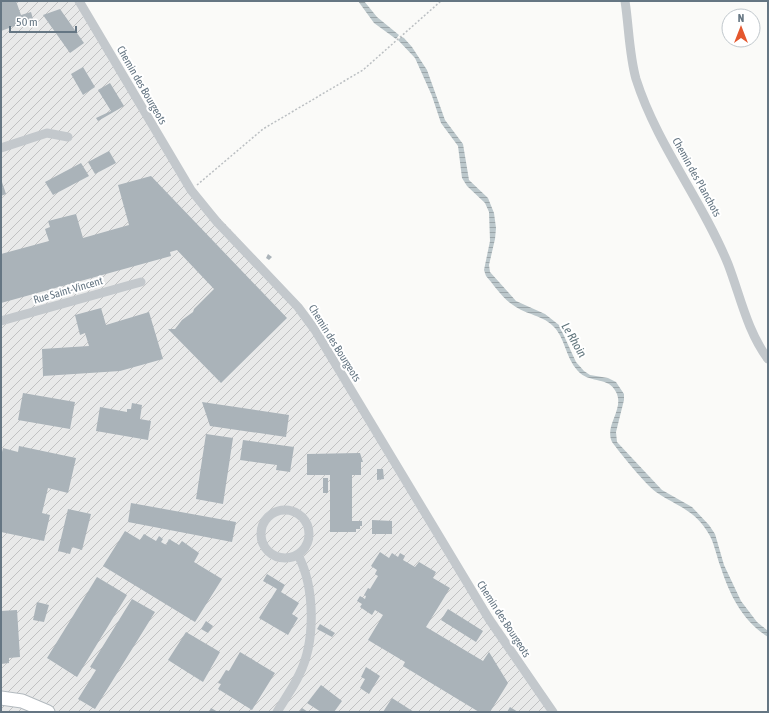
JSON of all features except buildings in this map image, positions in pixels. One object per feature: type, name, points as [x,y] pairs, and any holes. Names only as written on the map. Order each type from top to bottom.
[{"type":"main road","points":[[1,698],[22,701],[48,712]]},
{"type":"street","name":"Chemin des Bourgeots","points":[[79,1],[191,190],[216,222],[307,318],[489,619],[553,712]]},
{"type":"street","name":"Chemin des Planchots","points":[[625,1],[632,64],[643,96],[663,140],[702,210],[728,264],[746,318],[768,359]]},
{"type":"street","points":[[1,148],[47,133],[68,137]]},
{"type":"street","name":"Rue Saint-Vincent","points":[[1,321],[141,282]]},
{"type":"street","points":[[283,509],[294,511],[300,514],[307,523],[309,529],[308,541],[306,546],[298,555],[281,558],[266,549],[261,539],[261,527],[267,517],[272,513],[283,509]]},
{"type":"street","points":[[277,712],[300,674],[307,654],[310,633],[310,592],[306,575],[298,555]]},
{"type":"path","points":[[191,190],[263,129],[363,70],[441,1]]},
{"type":"shaded area","points":[[1,1],[82,1],[186,182],[304,308],[464,573],[557,712],[1,712]]},
{"type":"shaded area","points":[[358,1],[364,1],[377,17],[399,35],[396,39],[374,23]]},
{"type":"shaded area","points":[[401,37],[404,38],[412,47],[427,70],[445,120],[463,144],[469,180],[488,198],[494,213],[496,228],[489,265],[490,272],[516,301],[545,314],[559,325],[576,362],[584,371],[590,375],[608,378],[616,382],[624,394],[624,400],[616,432],[617,442],[662,490],[692,507],[709,525],[715,534],[724,565],[741,601],[757,622],[768,631],[768,637],[751,623],[738,607],[725,578],[712,540],[705,527],[693,515],[651,488],[612,442],[610,436],[611,429],[618,405],[618,398],[613,387],[580,373],[575,368],[559,333],[555,328],[546,320],[524,311],[509,302],[486,276],[484,270],[490,241],[489,212],[485,203],[467,186],[462,178],[458,146],[441,123],[432,96],[415,58],[398,40]]},
{"type":"water label","name":"Le Rhoin","points":[[574,340]]}]
